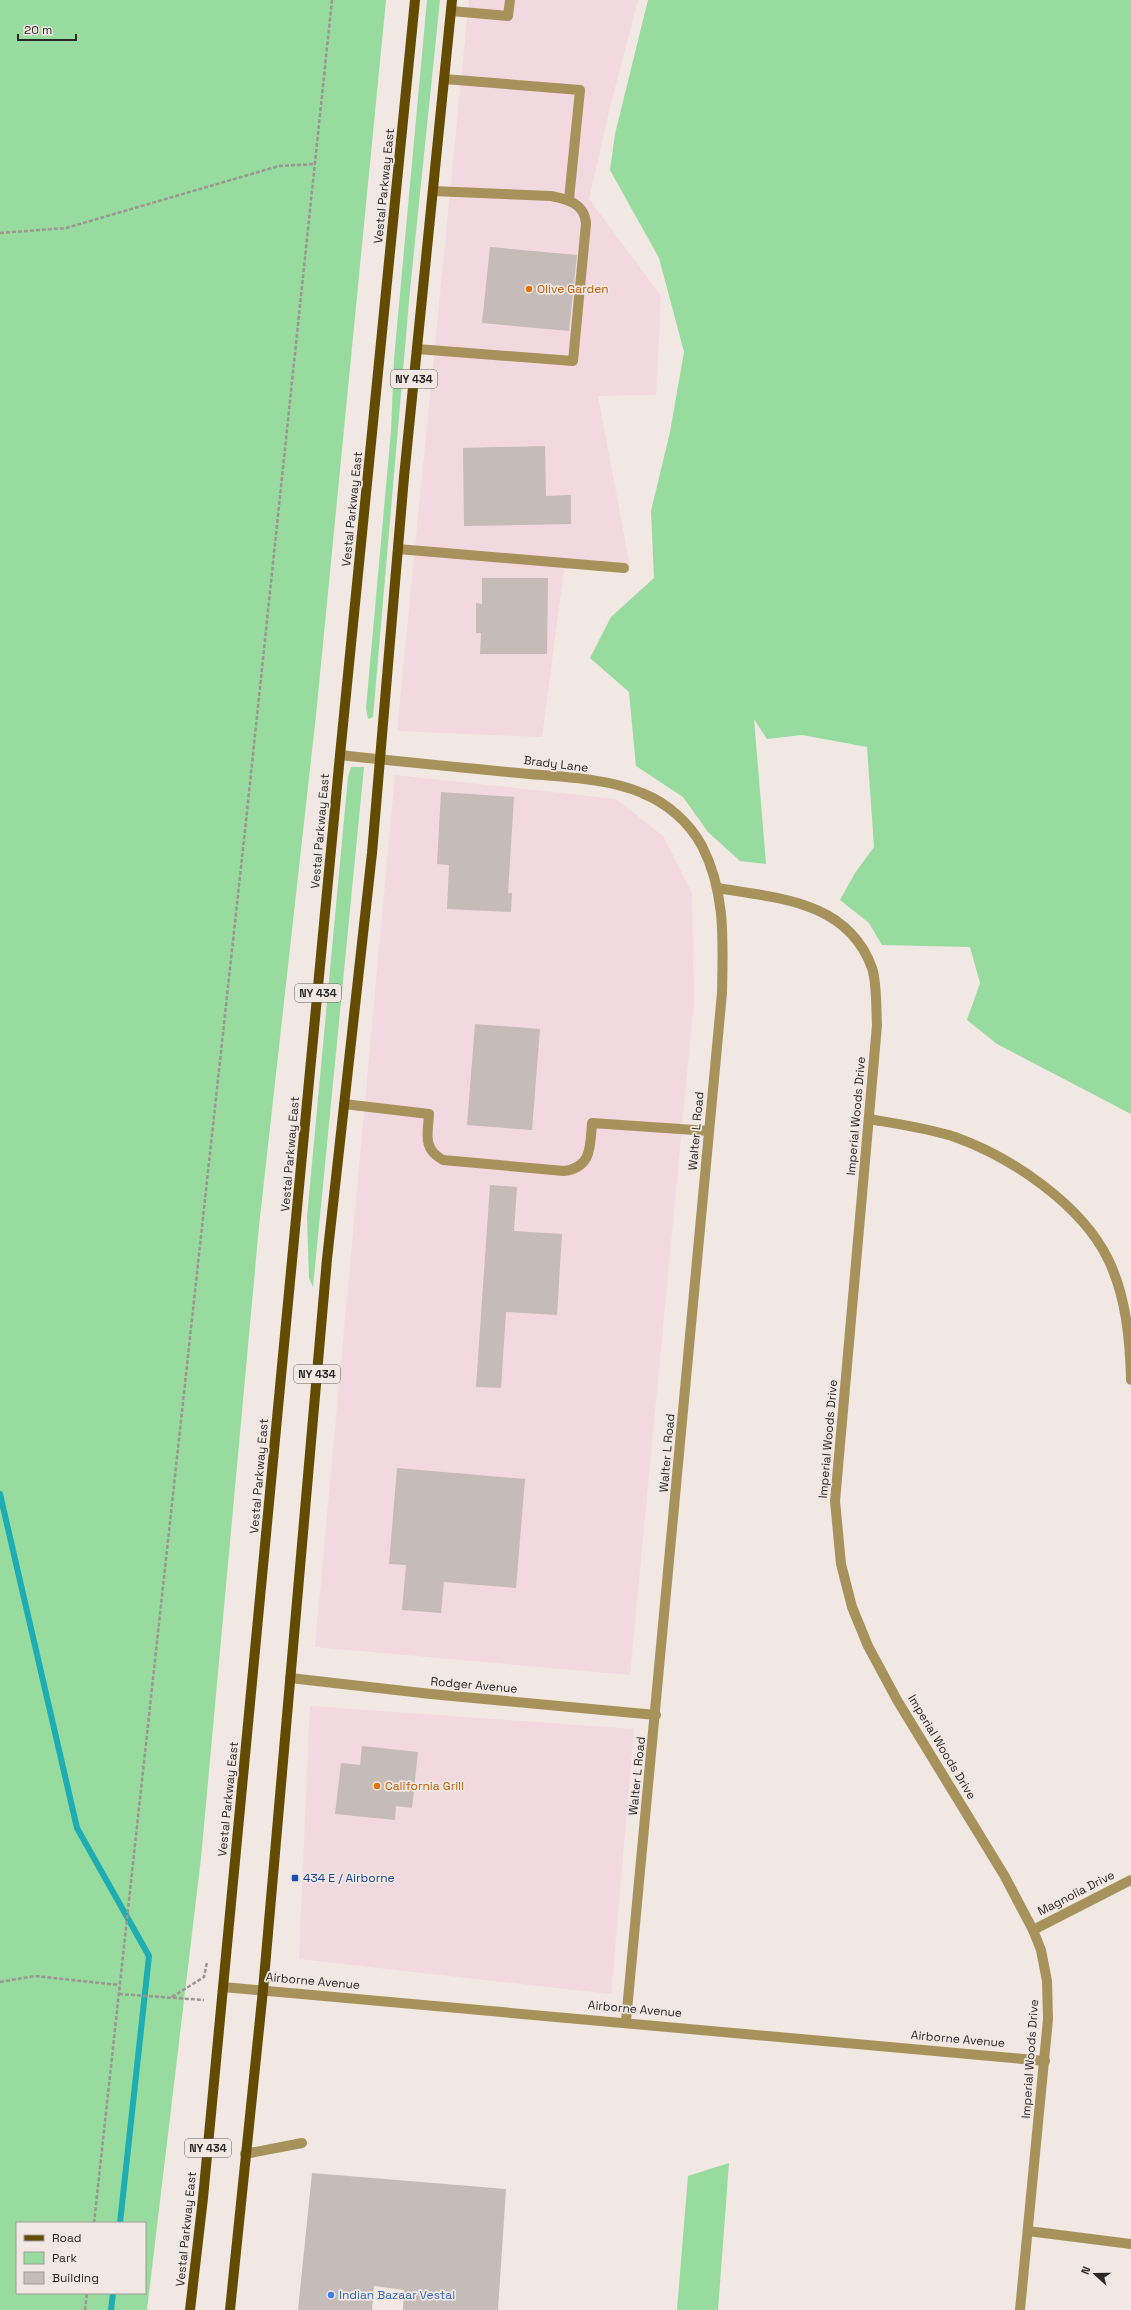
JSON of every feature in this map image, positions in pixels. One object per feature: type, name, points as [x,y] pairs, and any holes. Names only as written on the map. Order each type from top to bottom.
[{"type":"main road","name":"Vestal Parkway East","points":[[190,2310],[203,2198],[340,755],[415,0]]},
{"type":"main road","name":"NY 434","points":[[230,2310],[263,1990],[327,1260],[372,854],[398,549],[452,0]]},
{"type":"street","points":[[451,11],[508,16],[510,0]]},
{"type":"street","points":[[444,79],[580,90],[569,200]]},
{"type":"street","points":[[417,349],[573,361],[586,224],[586,216],[579,207],[569,200],[551,196],[433,191]]},
{"type":"street","points":[[398,549],[624,568]]},
{"type":"street","name":"Brady Lane","points":[[340,755],[566,778],[615,785],[641,792],[660,801],[678,815],[702,845],[717,888]]},
{"type":"street","name":"Imperial Woods Drive","points":[[717,888],[776,897],[826,913],[840,921],[852,932],[864,950],[873,969],[877,1025],[835,1501],[841,1564],[852,1607],[868,1646],[897,1700],[1004,1875],[1033,1930],[1041,1950],[1047,1982],[1048,2018],[1020,2310]]},
{"type":"street","name":"Walter L Road","points":[[626,2021],[656,1714],[722,993],[724,928],[717,888]]},
{"type":"street","points":[[344,1104],[429,1114],[427,1143],[433,1154],[443,1160],[564,1171],[577,1169],[584,1163],[589,1153],[592,1123],[709,1131]]},
{"type":"street","points":[[869,1119],[913,1126],[954,1137],[984,1149],[1034,1178],[1066,1206],[1092,1234],[1108,1259],[1120,1293],[1130,1334],[1131,1380]]},
{"type":"street","name":"Rodger Avenue","points":[[290,1678],[431,1694],[656,1714]]},
{"type":"street","name":"Magnolia Drive","points":[[1033,1930],[1131,1880]]},
{"type":"street","name":"Airborne Avenue","points":[[223,1987],[626,2021],[1045,2061]]},
{"type":"street","points":[[245,2154],[302,2143]]},
{"type":"street","points":[[1028,2231],[1131,2244]]},
{"type":"path","points":[[94,2222],[244,837],[332,0]]},
{"type":"path","points":[[0,233],[66,228],[279,166],[315,164]]},
{"type":"path","points":[[171,1998],[204,1977],[207,1962]]},
{"type":"path","points":[[0,1982],[35,1976],[119,1984]]},
{"type":"path","points":[[118,1994],[204,2000]]},
{"type":"path","points":[[85,2310],[87,2294]]},
{"type":"shaded area","points":[[469,0],[638,0],[610,107],[589,199],[661,296],[656,395],[598,396],[630,567],[564,569],[542,737],[397,731]]},
{"type":"shaded area","points":[[395,775],[616,799],[663,836],[692,893],[694,1000],[630,1675],[315,1647]]},
{"type":"shaded area","points":[[310,1706],[634,1729],[611,1994],[299,1959]]},
{"type":"green space","points":[[0,0],[386,0],[316,715],[259,1226],[201,1858],[147,2310],[0,2310]]},
{"type":"green space","points":[[427,0],[440,0],[410,290],[373,717],[368,719],[366,708],[391,431],[394,359]]},
{"type":"green space","points":[[648,0],[1131,0],[1131,1114],[997,1044],[967,1020],[980,983],[970,947],[882,945],[869,923],[840,900],[855,873],[874,847],[867,747],[802,735],[767,739],[754,719],[766,864],[740,861],[708,832],[683,797],[636,766],[629,692],[590,658],[611,617],[654,578],[651,511],[670,432],[684,352],[659,258],[610,170],[615,134]]},
{"type":"green space","points":[[351,767],[364,767],[313,1287],[309,1278],[307,1217],[348,777]]},
{"type":"green space","points":[[729,2163],[718,2310],[677,2310],[688,2176]]},
{"type":"building","name":"Olive Garden","points":[[490,247],[577,255],[569,331],[482,323]]},
{"type":"building","points":[[545,446],[546,496],[571,495],[571,524],[464,526],[463,448]]},
{"type":"building","points":[[482,578],[548,578],[547,654],[480,654],[481,633],[476,633],[476,603],[482,604]]},
{"type":"building","points":[[441,792],[514,797],[508,893],[512,893],[511,912],[447,909],[449,865],[437,864]]},
{"type":"building","points":[[475,1024],[540,1029],[532,1130],[467,1125]]},
{"type":"building","points":[[490,1185],[517,1187],[514,1231],[562,1234],[557,1315],[506,1312],[501,1388],[476,1387]]},
{"type":"building","points":[[397,1468],[525,1479],[516,1588],[444,1582],[441,1613],[402,1610],[406,1565],[389,1564]]},
{"type":"building","name":"California Grill","points":[[362,1746],[418,1752],[412,1808],[396,1806],[395,1820],[335,1814],[341,1763],[360,1765]]},
{"type":"building","points":[[312,2173],[506,2189],[498,2310],[403,2310],[404,2290],[374,2286],[372,2310],[298,2310]]},
{"type":"waterway","points":[[0,1494],[77,1828],[149,1956],[120,2222]]},
{"type":"waterway","points":[[111,2310],[113,2294]]},
{"type":"place","name":"Olive Garden","points":[[529,289]]},
{"type":"place","name":"California Grill","points":[[377,1786]]},
{"type":"place","name":"434 E / Airborne","points":[[295,1878]]},
{"type":"place","name":"Indian Bazaar Vestal","points":[[331,2295]]}]
